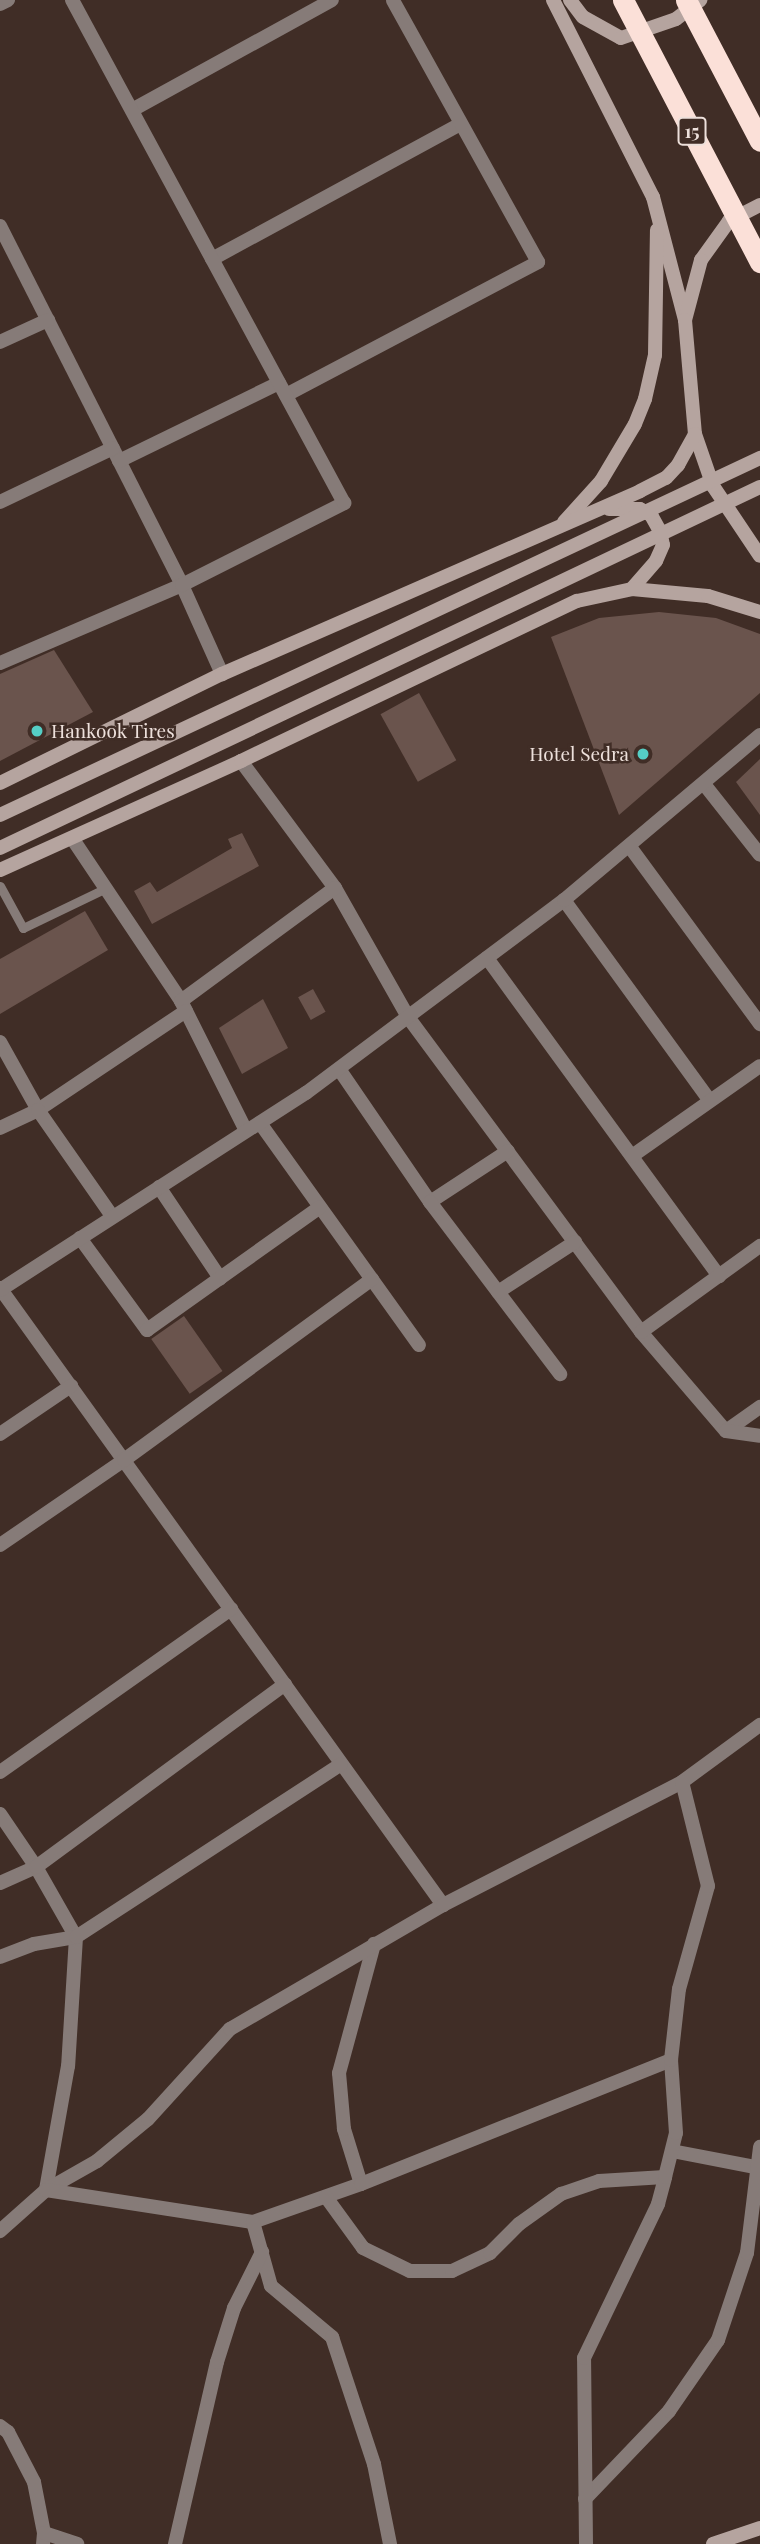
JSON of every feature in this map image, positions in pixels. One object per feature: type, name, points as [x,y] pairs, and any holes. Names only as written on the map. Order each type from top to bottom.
[{"type":"highway","name":"15","points":[[623,0],[760,262]]},
{"type":"highway","points":[[687,0],[760,141]]},
{"type":"main road","points":[[553,0],[653,197],[685,320],[695,434],[713,486],[760,556]]},
{"type":"main road","points":[[570,0],[583,17],[621,38],[676,19],[700,0]]},
{"type":"main road","points":[[685,320],[701,260],[729,221],[760,205]]},
{"type":"main road","points":[[559,527],[601,481],[635,424],[645,399],[654,355],[658,214]]},
{"type":"main road","points":[[0,783],[222,674],[666,478],[678,466],[695,434]]},
{"type":"main road","points":[[0,815],[760,458]]},
{"type":"main road","points":[[0,848],[760,487]]},
{"type":"main road","points":[[594,511],[640,509],[651,515],[660,531],[663,545],[656,561],[632,589]]},
{"type":"main road","points":[[0,870],[241,761],[577,601],[632,589],[708,596],[760,612]]},
{"type":"main road","points":[[713,2544],[760,2528]]},
{"type":"street","points":[[0,5],[8,0]]},
{"type":"street","points":[[0,663],[182,585],[344,503],[72,0]]},
{"type":"street","points":[[132,110],[332,0]]},
{"type":"street","points":[[0,502],[282,389],[538,262],[393,0]]},
{"type":"street","points":[[212,259],[461,124]]},
{"type":"street","points":[[0,226],[182,585],[222,674]]},
{"type":"street","points":[[0,342],[48,320]]},
{"type":"street","points":[[443,1905],[0,1289],[260,1123],[339,1069],[564,900],[760,735]]},
{"type":"street","points":[[241,761],[335,888],[408,1017],[641,1332],[726,1431],[760,1436]]},
{"type":"street","points":[[704,784],[760,855]]},
{"type":"street","points":[[72,838],[183,1006],[246,1131]]},
{"type":"street","points":[[630,847],[760,1024]]},
{"type":"street","points":[[0,1128],[38,1110],[183,1006],[335,888]]},
{"type":"street","points":[[564,900],[710,1101]]},
{"type":"street","points":[[487,958],[719,1276]]},
{"type":"street","points":[[0,1042],[38,1110],[112,1216]]},
{"type":"street","points":[[632,1156],[760,1066]]},
{"type":"street","points":[[339,1069],[430,1202],[560,1374]]},
{"type":"street","points":[[260,1123],[419,1345]]},
{"type":"street","points":[[430,1202],[508,1152]]},
{"type":"street","points":[[159,1187],[220,1278]]},
{"type":"street","points":[[80,1238],[148,1330],[320,1207]]},
{"type":"street","points":[[498,1292],[575,1242]]},
{"type":"street","points":[[641,1332],[760,1246]]},
{"type":"street","points":[[0,1545],[124,1460],[372,1279]]},
{"type":"street","points":[[0,1434],[71,1386]]},
{"type":"street","points":[[726,1431],[760,1407]]},
{"type":"street","points":[[0,1772],[231,1609]]},
{"type":"street","points":[[0,1883],[36,1867],[285,1684]]},
{"type":"street","points":[[0,2231],[46,2190],[97,2161],[148,2119],[230,2029],[443,1905],[682,1782],[760,1725]]},
{"type":"street","points":[[0,1957],[34,1944],[76,1937],[341,1764]]},
{"type":"street","points":[[586,2544],[584,2358],[658,2204],[672,2151],[676,2133],[671,2060],[679,1989],[708,1886],[682,1782]]},
{"type":"street","points":[[0,1814],[36,1867],[76,1937],[68,2066],[46,2190]]},
{"type":"street","points":[[361,2184],[344,2129],[339,2073],[374,1944]]},
{"type":"street","points":[[46,2190],[253,2222],[361,2184],[671,2060]]},
{"type":"street","points":[[584,2499],[669,2411],[718,2340],[747,2253],[760,2147]]},
{"type":"street","points":[[672,2151],[759,2168]]},
{"type":"street","points":[[326,2197],[363,2248],[410,2271],[452,2272],[491,2253],[519,2224],[561,2194],[599,2181],[665,2177]]},
{"type":"street","points":[[253,2222],[271,2286],[332,2337],[374,2463],[390,2544]]},
{"type":"street","points":[[176,2544],[217,2362],[234,2308],[262,2252]]},
{"type":"street","points":[[0,2426],[8,2432],[34,2482],[44,2538],[78,2544]]},
{"type":"lane","points":[[0,886],[23,928],[104,888]]},
{"type":"building","name":"Hotel Sedra","points":[[659,612],[716,618],[760,634],[760,693],[619,815],[551,637],[599,618]]},
{"type":"building","points":[[54,650],[93,712],[0,761],[0,674]]},
{"type":"building","points":[[419,693],[456,760],[418,782],[381,714]]},
{"type":"building","points":[[760,759],[760,815],[736,782]]},
{"type":"building","points":[[242,833],[259,866],[152,924],[134,891],[150,882],[157,892],[232,848],[228,839]]},
{"type":"building","points":[[85,911],[108,950],[0,1014],[0,959]]},
{"type":"building","points":[[313,989],[326,1012],[311,1020],[298,997]]},
{"type":"building","points":[[263,999],[288,1048],[242,1074],[219,1028]]},
{"type":"building","points":[[184,1316],[222,1371],[190,1394],[151,1339]]},
{"type":"place","name":"Hankook Tires","points":[[37,731]]},
{"type":"place","name":"Hotel Sedra","points":[[643,754]]}]
